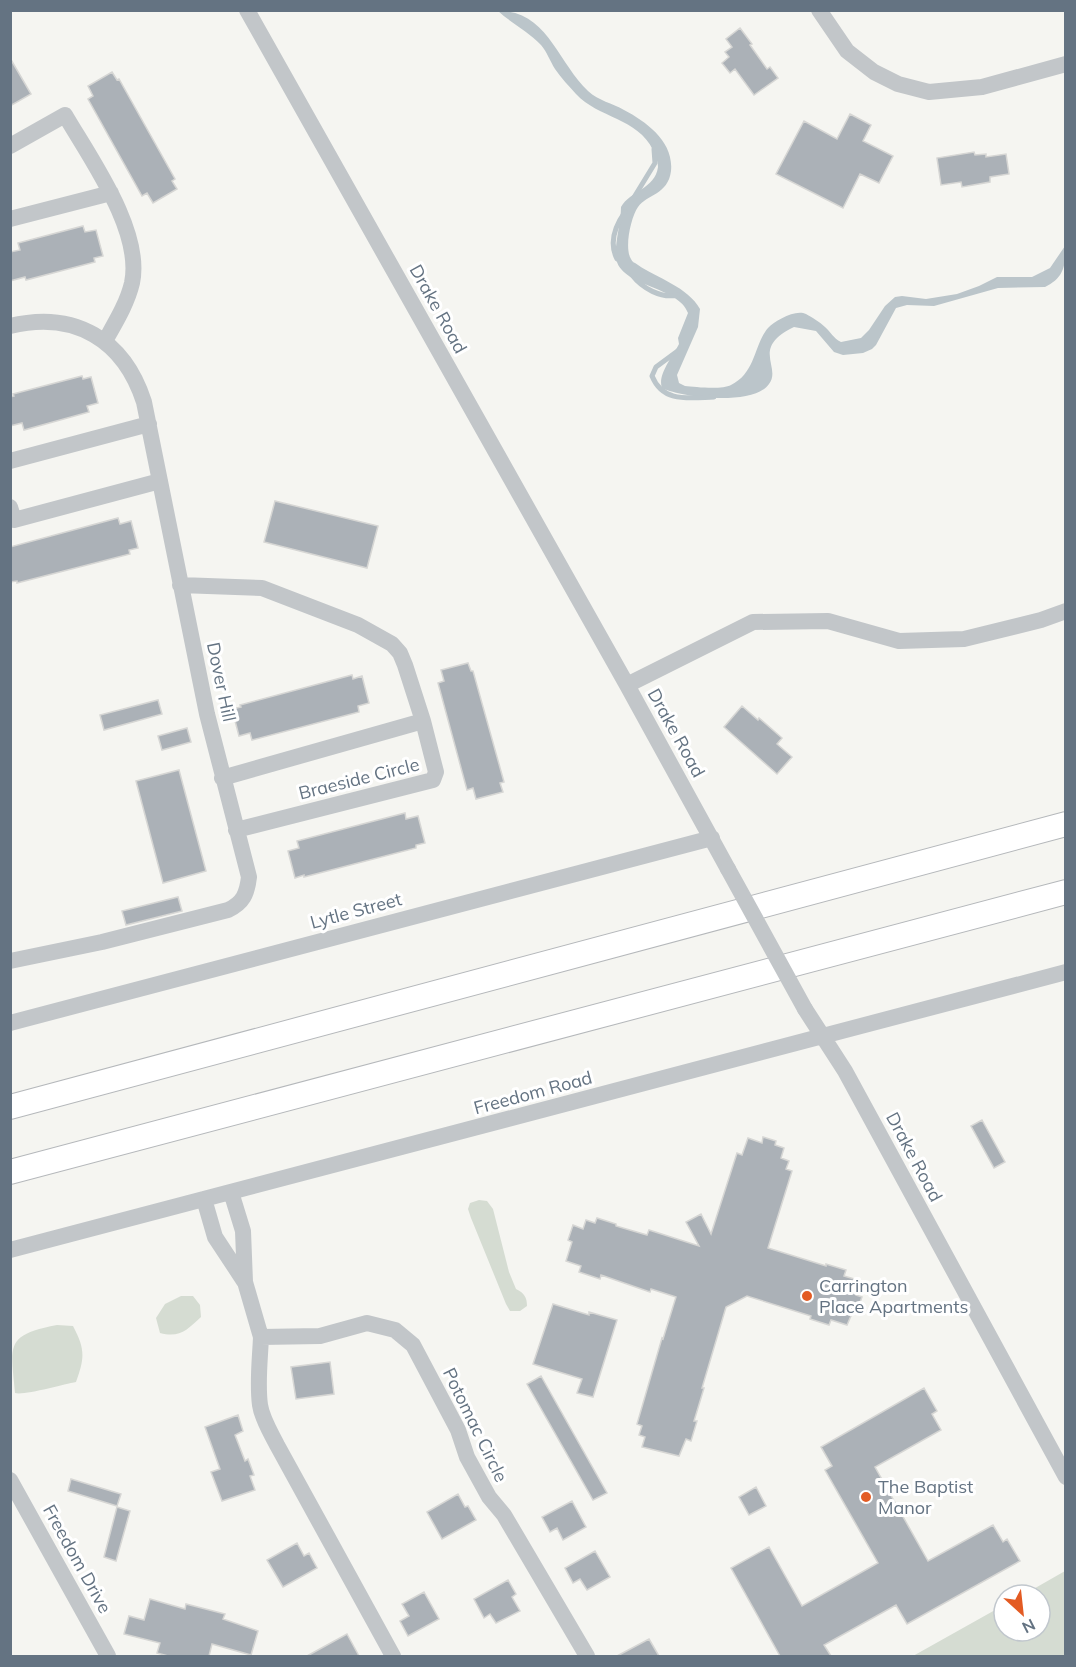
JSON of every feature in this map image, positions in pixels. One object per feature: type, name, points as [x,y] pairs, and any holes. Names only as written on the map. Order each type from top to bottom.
[{"type":"highway","points":[[10,1107],[1065,824]]},
{"type":"highway","points":[[10,1172],[1065,892]]},
{"type":"street","name":"Drake Road","points":[[247,10],[627,685],[805,1009],[845,1071],[1065,1477]]},
{"type":"street","points":[[819,10],[847,51],[874,72],[898,84],[929,92],[982,87],[1065,64]]},
{"type":"street","points":[[10,146],[65,115],[111,192],[124,222],[133,263],[132,281],[126,301],[105,341]]},
{"type":"street","points":[[10,219],[111,192]]},
{"type":"street","name":"Dover Hill","points":[[10,326],[25,322],[48,321],[65,324],[93,334],[105,341],[123,358],[132,371],[144,402],[207,714],[249,877],[248,890],[244,899],[236,906],[215,914],[102,942],[10,961]]},
{"type":"street","points":[[10,461],[148,424]]},
{"type":"street","points":[[10,507],[14,520],[160,481]]},
{"type":"street","name":"Braeside Circle","points":[[180,585],[262,588],[366,629],[392,644],[400,653],[405,665],[436,772],[433,780],[236,830]]},
{"type":"street","points":[[627,685],[753,622],[828,621],[899,641],[964,639],[1041,620],[1065,611]]},
{"type":"street","name":"Braeside Circle","points":[[222,778],[423,721]]},
{"type":"street","name":"Lytle Street","points":[[10,1023],[712,838]]},
{"type":"street","name":"Freedom Road","points":[[10,1250],[1065,972]]},
{"type":"street","points":[[231,1192],[243,1231],[245,1282],[261,1337],[258,1378],[260,1407],[277,1445],[393,1656]]},
{"type":"street","points":[[204,1199],[215,1237],[245,1282]]},
{"type":"street","name":"Potomac Circle","points":[[261,1337],[321,1336],[367,1323],[395,1330],[413,1345],[458,1430],[467,1457],[489,1497],[504,1515],[586,1656]]},
{"type":"street","name":"Freedom Drive","points":[[10,1480],[108,1656]]},
{"type":"shaded area","points":[[498,11],[515,13],[529,19],[550,40],[588,91],[650,127],[664,142],[671,161],[669,179],[662,190],[642,203],[635,212],[628,248],[633,262],[680,289],[695,301],[700,309],[698,327],[677,375],[679,383],[685,386],[727,387],[739,380],[750,366],[768,328],[791,314],[806,314],[823,325],[841,342],[861,338],[885,306],[895,297],[926,299],[957,294],[997,277],[1032,277],[1050,268],[1065,246],[1065,259],[1060,275],[1045,287],[998,288],[934,306],[907,305],[896,308],[876,345],[863,353],[843,355],[834,352],[816,331],[794,327],[773,342],[770,350],[772,378],[769,384],[761,391],[749,395],[734,398],[701,397],[662,388],[662,377],[679,344],[678,338],[688,313],[674,297],[628,275],[620,268],[616,258],[621,207],[630,197],[647,185],[656,174],[658,165],[653,150],[638,131],[595,108],[576,94],[557,72],[541,45]]},
{"type":"shaded area","points":[[479,1200],[487,1201],[493,1209],[509,1272],[516,1289],[523,1294],[526,1300],[527,1306],[520,1311],[510,1311],[506,1304],[471,1218],[468,1209],[470,1203]]},
{"type":"shaded area","points":[[181,1296],[193,1296],[200,1305],[201,1317],[192,1326],[178,1334],[160,1333],[156,1318],[165,1304]]},
{"type":"shaded area","points":[[57,1325],[73,1326],[82,1347],[81,1366],[76,1382],[15,1393],[12,1364],[15,1345],[28,1333]]},
{"type":"shaded area","points":[[1065,1571],[1065,1656],[913,1656],[992,1612],[992,1643],[1052,1643],[1052,1583],[1044,1583]]},
{"type":"building","points":[[740,28],[767,69],[770,67],[778,78],[754,95],[735,69],[730,73],[722,63],[729,57],[725,52],[732,47],[726,39]]},
{"type":"building","points":[[10,58],[31,94],[10,106]]},
{"type":"building","points":[[112,72],[117,80],[119,79],[175,179],[172,181],[177,189],[153,203],[147,193],[142,196],[88,99],[93,96],[88,86]]},
{"type":"building","points":[[850,114],[871,125],[863,141],[893,156],[879,183],[860,174],[843,208],[776,174],[804,121],[837,139]]},
{"type":"building","points":[[974,152],[975,155],[986,154],[986,157],[1006,154],[1009,174],[990,177],[990,182],[962,187],[961,182],[941,185],[937,158]]},
{"type":"building","points":[[83,226],[85,232],[96,230],[103,256],[94,258],[95,262],[26,280],[25,277],[10,281],[10,252],[20,250],[18,243]]},
{"type":"building","points":[[82,376],[83,379],[91,377],[98,403],[87,406],[89,412],[24,430],[22,423],[10,426],[10,397],[14,396],[13,394]]},
{"type":"building","points":[[275,501],[378,526],[367,568],[264,542]]},
{"type":"building","points":[[118,518],[120,524],[131,521],[138,548],[129,550],[130,554],[17,583],[17,581],[10,582],[10,547]]},
{"type":"building","points":[[468,663],[473,671],[504,782],[500,783],[503,792],[476,799],[473,788],[467,790],[438,683],[444,681],[441,670]]},
{"type":"building","points":[[352,675],[353,679],[362,676],[369,703],[358,706],[359,712],[252,740],[250,733],[239,736],[232,709]]},
{"type":"building","points":[[158,700],[162,714],[104,730],[100,715]]},
{"type":"building","points":[[742,706],[782,738],[777,744],[792,757],[777,774],[724,727]]},
{"type":"building","points":[[187,728],[191,742],[162,750],[158,736]]},
{"type":"building","points":[[179,770],[206,871],[163,883],[136,781]]},
{"type":"building","points":[[405,813],[406,819],[418,816],[425,843],[416,845],[416,848],[295,878],[288,851],[299,848],[297,841]]},
{"type":"building","points":[[178,897],[182,911],[126,925],[122,911]]},
{"type":"building","points":[[982,1120],[1005,1162],[994,1168],[971,1126]]},
{"type":"building","name":"Carrington Place Apartments","points":[[763,1137],[776,1141],[775,1145],[784,1148],[781,1158],[789,1161],[786,1169],[792,1171],[768,1248],[846,1270],[844,1276],[861,1281],[856,1295],[862,1297],[857,1310],[854,1309],[847,1325],[831,1320],[829,1325],[810,1319],[811,1316],[747,1296],[726,1307],[702,1388],[704,1388],[694,1421],[697,1421],[691,1441],[686,1439],[679,1456],[642,1447],[645,1437],[639,1435],[642,1426],[637,1424],[676,1297],[651,1289],[650,1292],[601,1275],[600,1279],[579,1272],[581,1266],[566,1261],[572,1242],[568,1240],[573,1225],[583,1229],[586,1220],[595,1223],[597,1218],[647,1235],[649,1230],[699,1246],[686,1222],[701,1214],[711,1234],[737,1153],[742,1155],[748,1138],[762,1143]]},
{"type":"building","points":[[553,1304],[589,1315],[589,1312],[617,1320],[593,1397],[577,1393],[582,1379],[533,1364]]},
{"type":"building","points":[[330,1362],[334,1394],[296,1399],[291,1367]]},
{"type":"building","points":[[541,1376],[607,1493],[593,1500],[527,1384]]},
{"type":"building","name":"The Baptist Manor","points":[[924,1388],[937,1411],[932,1414],[941,1430],[875,1467],[928,1561],[993,1525],[1003,1542],[1007,1539],[1020,1561],[907,1624],[896,1605],[824,1645],[831,1656],[780,1656],[731,1568],[769,1547],[802,1606],[878,1563],[825,1470],[832,1466],[821,1447]]},
{"type":"building","points":[[238,1415],[243,1431],[235,1435],[245,1461],[248,1459],[254,1475],[250,1476],[255,1490],[222,1501],[211,1472],[220,1469],[205,1427]]},
{"type":"building","points":[[71,1479],[121,1494],[117,1506],[68,1491]]},
{"type":"building","points":[[756,1487],[766,1506],[749,1515],[739,1497]]},
{"type":"building","points":[[458,1494],[476,1520],[442,1539],[427,1512]]},
{"type":"building","points":[[572,1501],[586,1527],[563,1540],[557,1528],[550,1532],[542,1517]]},
{"type":"building","points":[[117,1507],[130,1511],[116,1561],[104,1557]]},
{"type":"building","points":[[297,1543],[304,1556],[309,1553],[317,1568],[283,1587],[267,1560]]},
{"type":"building","points":[[595,1551],[610,1577],[587,1590],[580,1579],[573,1583],[565,1568]]},
{"type":"building","points":[[508,1580],[516,1594],[512,1597],[520,1611],[496,1623],[490,1614],[484,1618],[474,1599]]},
{"type":"building","points":[[424,1592],[439,1619],[408,1636],[400,1621],[409,1616],[402,1604]]},
{"type":"building","points":[[150,1599],[185,1609],[186,1604],[225,1614],[223,1619],[258,1631],[251,1655],[212,1644],[209,1656],[168,1656],[157,1653],[160,1643],[124,1634],[129,1616],[144,1620]]},
{"type":"building","points":[[347,1634],[359,1656],[307,1656]]},
{"type":"building","points":[[649,1639],[659,1656],[617,1656]]},
{"type":"waterway","points":[[633,199],[655,163],[654,149]]},
{"type":"waterway","points":[[617,259],[613,247],[614,235],[625,212]]},
{"type":"waterway","points":[[632,275],[652,291],[665,295],[678,295]]},
{"type":"waterway","points":[[679,350],[656,367],[652,376],[657,385],[663,391],[677,397],[714,397]]},
{"type":"place","name":"Carrington Place Apartments","points":[[807,1296]]},
{"type":"place","name":"The Baptist Manor","points":[[866,1497]]}]
